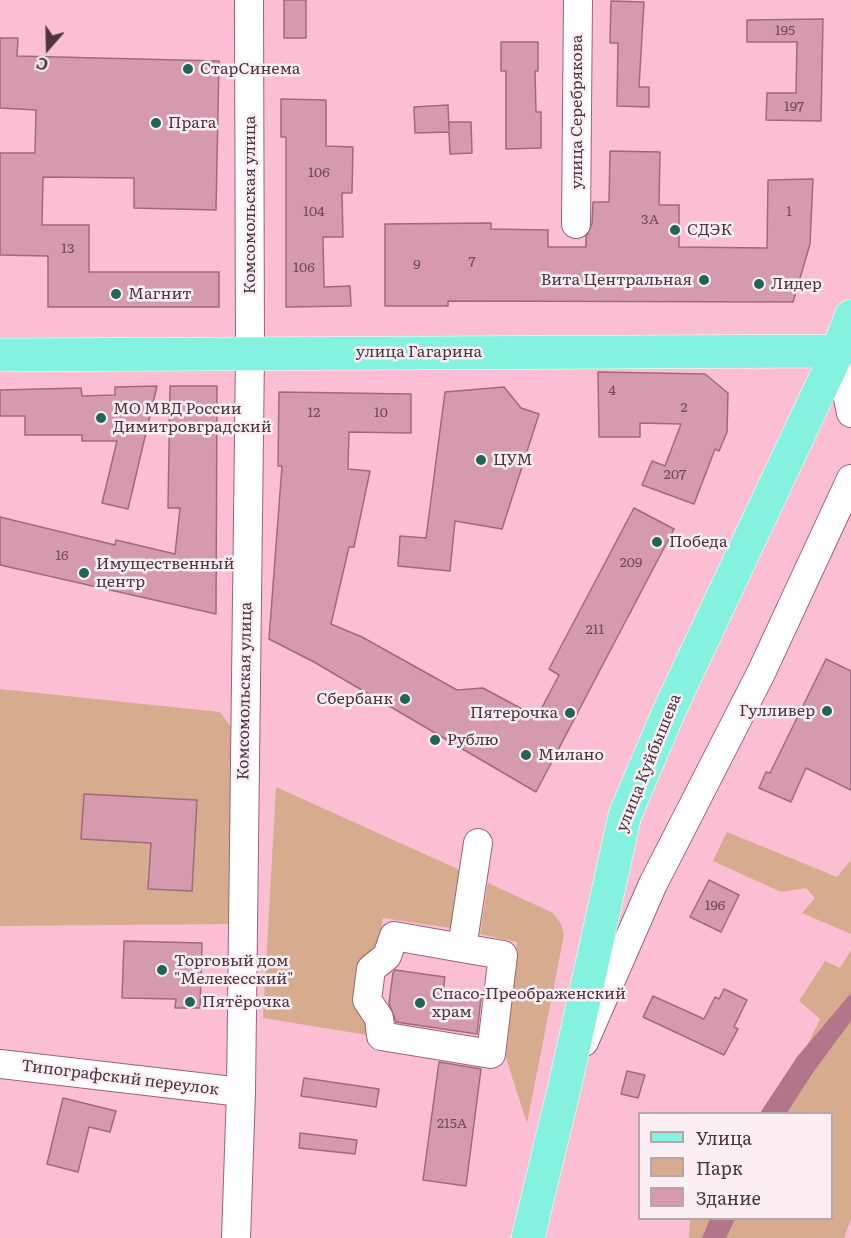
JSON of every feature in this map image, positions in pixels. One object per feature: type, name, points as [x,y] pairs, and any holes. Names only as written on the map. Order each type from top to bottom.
[{"type":"main road","name":"улица Куйбышева","points":[[528,1238],[566,1086],[625,815],[670,709],[838,351],[851,316]]},
{"type":"main road","name":"улица Гагарина","points":[[0,355],[838,351]]},
{"type":"street","name":"Комсомольская улица","points":[[236,1238],[241,1092],[250,353],[249,0]]},
{"type":"street","name":"улица Серебрякова","points":[[576,224],[578,0]]},
{"type":"street","points":[[838,351],[851,413]]},
{"type":"street","points":[[566,1086],[653,884],[762,673],[851,479]]},
{"type":"street","points":[[462,948],[478,843]]},
{"type":"street","points":[[394,936],[462,948],[503,955],[491,1054],[381,1036],[379,1018],[367,1000],[369,979],[371,969],[387,956],[394,936]]},
{"type":"street","name":"Типографский переулок","points":[[0,1064],[241,1092]]},
{"type":"green space","points":[[0,689],[220,712],[236,734],[233,924],[0,926]]},
{"type":"green space","points":[[276,787],[462,871],[456,929],[383,918],[367,1035],[263,1018]]},
{"type":"green space","points":[[727,832],[837,877],[851,860],[851,934],[802,913],[815,898],[806,888],[781,892],[713,861]]},
{"type":"green space","points":[[488,883],[553,913],[561,924],[564,935],[527,1123],[506,1058],[517,942],[480,934]]},
{"type":"green space","points":[[851,950],[851,1219],[844,1238],[689,1238],[690,1220],[833,1220],[833,1112],[765,1112],[795,1071],[820,1019],[799,1001],[825,961],[840,968]]},
{"type":"shaded area","points":[[851,993],[851,1021],[788,1112],[761,1112],[797,1057]]},
{"type":"shaded area","points":[[710,1220],[735,1220],[726,1238],[702,1238]]},
{"type":"building","points":[[284,0],[306,0],[306,38],[284,38]]},
{"type":"building","points":[[611,1],[644,2],[639,87],[649,87],[649,107],[617,106],[618,43],[610,43]]},
{"type":"building","points":[[823,19],[821,121],[766,120],[767,93],[796,93],[797,42],[747,42],[747,20]]},
{"type":"building","points":[[0,38],[18,38],[17,56],[219,61],[216,210],[134,208],[134,178],[43,177],[42,225],[89,225],[89,272],[219,272],[219,307],[48,307],[48,256],[0,255],[0,153],[35,153],[36,110],[0,108]]},
{"type":"building","points":[[501,42],[538,42],[538,71],[535,71],[536,112],[541,112],[541,148],[506,149],[506,71],[501,71]]},
{"type":"building","points":[[281,99],[326,100],[326,146],[353,147],[352,193],[342,193],[343,237],[323,237],[324,287],[350,286],[351,306],[286,307],[286,137],[281,137]]},
{"type":"building","points":[[448,105],[449,130],[449,122],[471,122],[472,153],[450,154],[449,132],[415,133],[414,107]]},
{"type":"building","points":[[610,151],[660,152],[659,205],[679,205],[679,247],[767,248],[768,180],[813,179],[810,244],[793,302],[448,301],[448,306],[385,306],[385,224],[491,223],[491,229],[548,230],[548,247],[586,247],[586,237],[592,224],[593,202],[609,202]]},
{"type":"building","points":[[598,372],[705,374],[728,393],[727,432],[719,451],[715,449],[694,504],[642,485],[652,461],[665,466],[681,424],[640,423],[640,437],[599,437]]},
{"type":"building","points":[[157,386],[128,509],[102,503],[117,441],[82,441],[82,435],[25,435],[25,416],[0,416],[0,390],[81,388],[82,396],[115,395],[115,387]]},
{"type":"building","points":[[170,386],[217,386],[216,614],[0,565],[0,517],[115,545],[116,540],[175,554],[180,508],[168,508]]},
{"type":"building","name":"ЦУМ","points":[[504,387],[521,408],[539,414],[502,529],[455,521],[450,571],[398,566],[400,536],[426,538],[445,392]]},
{"type":"building","points":[[279,392],[411,394],[411,433],[349,432],[348,469],[370,471],[354,547],[349,547],[331,624],[362,637],[457,690],[483,688],[537,717],[559,675],[549,669],[634,508],[674,529],[536,792],[314,662],[269,639],[282,466],[278,466]]},
{"type":"building","points":[[826,659],[851,671],[851,790],[806,768],[791,802],[759,788],[766,772],[770,773]]},
{"type":"building","points":[[84,794],[197,800],[192,891],[148,889],[151,843],[81,839]]},
{"type":"building","points":[[709,880],[739,895],[721,932],[690,917]]},
{"type":"building","name":"Торговый дом \"Мелекесский\"","points":[[124,941],[202,943],[200,1008],[175,1008],[176,999],[122,998]]},
{"type":"building","points":[[395,970],[445,977],[443,993],[481,998],[477,1034],[396,1022],[389,1003]]},
{"type":"building","points":[[724,989],[747,1000],[734,1027],[738,1029],[724,1055],[643,1017],[653,996],[704,1019],[715,997],[719,999]]},
{"type":"building","points":[[439,1062],[481,1069],[466,1186],[423,1180]]},
{"type":"building","points":[[627,1071],[645,1075],[638,1098],[621,1094]]},
{"type":"building","points":[[304,1078],[379,1089],[376,1107],[301,1096]]},
{"type":"building","points":[[63,1098],[116,1111],[110,1132],[89,1127],[78,1172],[47,1164]]},
{"type":"building","points":[[300,1133],[357,1140],[355,1154],[299,1148]]},
{"type":"place","name":"СтарСинема","points":[[188,69]]},
{"type":"place","name":"Прага","points":[[156,123]]},
{"type":"place","name":"СДЭК","points":[[675,230]]},
{"type":"place","name":"Вита Центральная","points":[[704,280]]},
{"type":"place","name":"Лидер","points":[[759,284]]},
{"type":"place","name":"Магнит","points":[[116,294]]},
{"type":"place","name":"МО МВД России Димитровградский","points":[[101,418]]},
{"type":"place","name":"ЦУМ","points":[[481,460]]},
{"type":"place","name":"Победа","points":[[657,542]]},
{"type":"place","name":"Имущественный центр","points":[[84,573]]},
{"type":"place","name":"Сбербанк","points":[[405,699]]},
{"type":"place","name":"Гулливер","points":[[827,711]]},
{"type":"place","name":"Пятерочка","points":[[570,713]]},
{"type":"place","name":"Рублю","points":[[435,740]]},
{"type":"place","name":"Милано","points":[[526,755]]},
{"type":"place","name":"Торговый дом \"Мелекесский\"","points":[[162,970]]},
{"type":"place","name":"Пятёрочка","points":[[190,1002]]},
{"type":"place","name":"Спасо-Преображенский храм","points":[[420,1003]]}]
